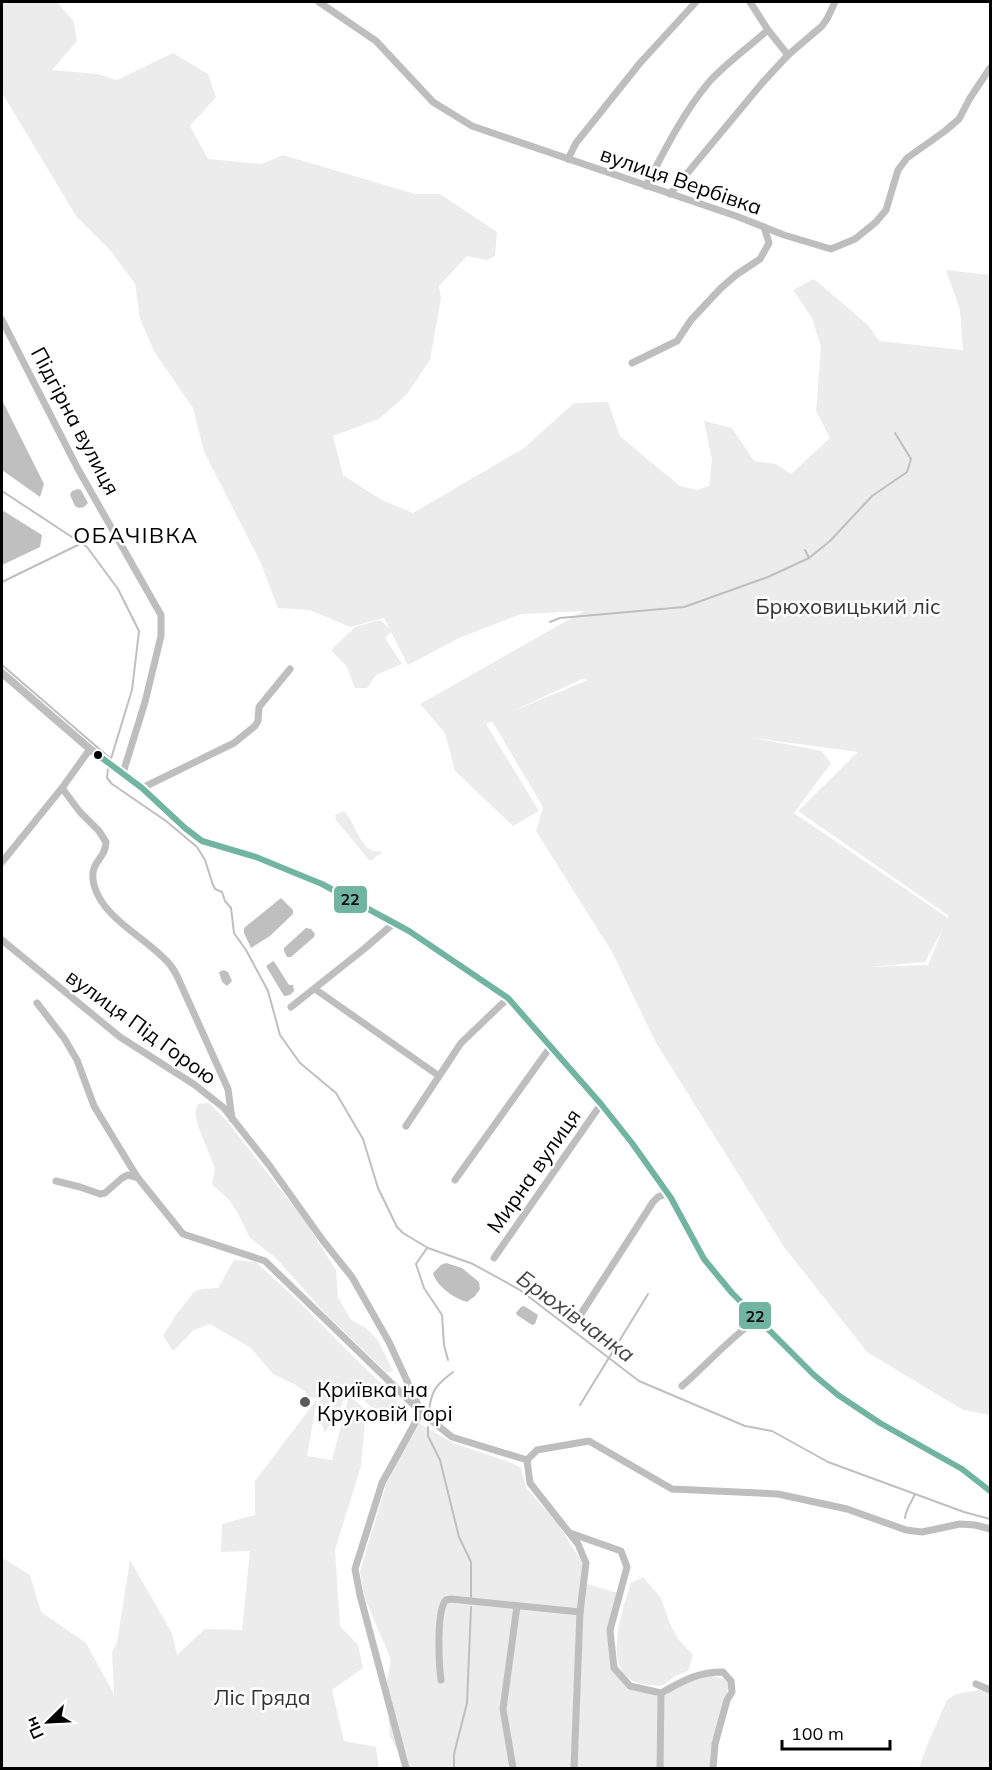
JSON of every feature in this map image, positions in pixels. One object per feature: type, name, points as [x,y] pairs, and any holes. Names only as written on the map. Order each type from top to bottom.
[{"type":"street","name":"вулиця Вербівка","points":[[319,2],[376,41],[433,102],[472,126],[831,249],[855,239],[876,222],[886,210],[898,170],[907,158],[959,119],[990,68]]},
{"type":"street","points":[[568,159],[576,143],[640,63],[696,2]]},
{"type":"street","points":[[750,2],[788,55]]},
{"type":"street","points":[[670,194],[763,82],[788,55],[822,26],[835,2]]},
{"type":"street","points":[[646,186],[692,105],[710,81],[768,30]]},
{"type":"street","points":[[632,363],[677,341],[691,320],[721,288],[760,259],[769,243],[764,227]]},
{"type":"street","name":"Підгірна вулиця","points":[[2,320],[78,469],[161,615],[161,636],[144,702],[120,770]]},
{"type":"street","points":[[142,788],[234,743],[255,726],[258,721],[259,707],[290,669]]},
{"type":"street","points":[[2,673],[90,748],[142,788],[202,841],[256,857],[310,878],[418,937],[507,998],[551,1046],[632,1143],[668,1193],[704,1259],[757,1319],[814,1375],[838,1395],[880,1423],[963,1469],[990,1491]]},
{"type":"street","points":[[2,862],[62,788],[90,748]]},
{"type":"street","points":[[62,788],[106,842],[104,853],[94,868],[94,885],[105,906],[171,965],[178,978],[228,1089],[232,1119]]},
{"type":"street","points":[[291,1006],[315,989],[394,923]]},
{"type":"street","name":"вулиця Під Горою","points":[[2,940],[120,1037],[195,1086],[224,1108],[352,1277],[389,1342],[422,1412]]},
{"type":"street","points":[[315,989],[439,1076]]},
{"type":"street","points":[[406,1126],[460,1043],[507,998]]},
{"type":"street","points":[[37,1003],[64,1038],[77,1060],[94,1106],[138,1178],[183,1234],[265,1262],[422,1412],[452,1437],[527,1460]]},
{"type":"street","points":[[455,1180],[551,1046]]},
{"type":"street","name":"Мирна вулиця","points":[[494,1258],[601,1104]]},
{"type":"street","points":[[56,1181],[100,1194],[105,1193],[128,1175],[138,1178]]},
{"type":"street","points":[[579,1317],[653,1202],[668,1193]]},
{"type":"street","points":[[682,1386],[736,1334],[757,1319]]},
{"type":"street","points":[[406,1768],[360,1595],[356,1569],[382,1483],[422,1412]]},
{"type":"street","points":[[527,1460],[537,1450],[589,1441],[672,1489],[778,1494],[847,1509],[906,1530],[922,1532],[960,1524],[990,1529]]},
{"type":"street","points":[[527,1460],[530,1483],[578,1544],[586,1563],[580,1612],[574,1768]]},
{"type":"street","points":[[568,1532],[621,1551],[627,1567],[610,1630],[614,1668],[630,1686],[661,1693],[684,1680],[706,1672],[723,1672],[731,1681],[732,1692],[727,1700],[717,1735],[713,1768]]},
{"type":"street","points":[[441,1680],[439,1658],[442,1603],[451,1599],[580,1612]]},
{"type":"street","points":[[513,1768],[503,1709],[517,1606]]},
{"type":"street","points":[[976,1684],[990,1690]]},
{"type":"street","points":[[660,1768],[661,1693]]},
{"type":"green space","name":"Брюховицький ліс","points":[[2,2],[57,2],[74,22],[77,41],[52,70],[97,74],[117,80],[173,53],[208,74],[216,97],[190,126],[208,159],[262,164],[283,155],[415,194],[440,194],[497,232],[495,256],[487,260],[467,256],[439,286],[441,298],[430,360],[407,394],[379,419],[333,436],[343,475],[380,499],[413,513],[524,448],[574,403],[608,402],[620,436],[680,486],[697,490],[709,486],[712,460],[704,421],[732,428],[754,461],[776,464],[791,474],[830,438],[816,411],[821,347],[812,318],[793,290],[814,279],[868,325],[879,341],[963,350],[960,310],[946,270],[990,275],[990,1415],[963,1410],[867,1352],[784,1247],[656,1043],[612,952],[536,831],[543,807],[492,721],[486,724],[539,811],[513,826],[455,771],[445,733],[420,704],[584,611],[521,614],[459,638],[408,665],[391,632],[385,638],[402,664],[376,675],[367,688],[355,688],[347,667],[331,650],[355,627],[380,620],[389,628],[384,618],[350,627],[310,610],[278,608],[260,561],[204,452],[193,408],[154,351],[140,319],[135,284],[110,250],[76,216],[2,93]],"holes":[[[582,679],[588,680],[513,711]],[[754,738],[858,752],[798,811],[949,916],[948,918],[794,813],[831,763],[822,751]],[[943,929],[928,965],[869,967],[925,962]]]},
{"type":"green space","points":[[344,811],[363,843],[374,851],[381,851],[382,853],[373,860],[369,860],[336,820],[335,815]]},
{"type":"green space","points":[[209,1103],[226,1120],[305,1221],[336,1270],[338,1297],[351,1320],[366,1328],[377,1339],[393,1371],[386,1372],[324,1312],[276,1258],[250,1238],[229,1200],[212,1184],[215,1168],[195,1113],[198,1104]]},
{"type":"green space","name":"Ліс Гряда","points":[[234,1260],[256,1262],[376,1379],[393,1392],[399,1407],[395,1417],[374,1410],[354,1390],[349,1395],[366,1410],[361,1466],[335,1550],[340,1626],[358,1645],[363,1668],[332,1690],[344,1741],[376,1747],[379,1768],[2,1768],[3,1558],[30,1575],[41,1612],[86,1643],[114,1694],[112,1652],[117,1643],[130,1560],[172,1633],[177,1655],[205,1629],[242,1630],[250,1551],[221,1552],[222,1524],[255,1515],[255,1481],[317,1399],[307,1456],[332,1460],[349,1396],[343,1401],[325,1432],[318,1417],[320,1398],[306,1397],[305,1391],[273,1374],[251,1348],[210,1324],[194,1330],[173,1351],[163,1336],[194,1292],[201,1289],[218,1288]]},
{"type":"green space","points":[[415,1421],[453,1443],[521,1468],[526,1488],[557,1522],[581,1561],[587,1584],[618,1593],[607,1629],[612,1670],[629,1689],[658,1696],[707,1674],[730,1681],[710,1768],[406,1768],[390,1736],[386,1686],[391,1660],[364,1596],[360,1571],[386,1485]]},
{"type":"green space","points":[[643,1577],[661,1598],[678,1639],[693,1655],[688,1671],[675,1676],[662,1686],[638,1683],[626,1676],[620,1666],[617,1653],[617,1638],[623,1607],[631,1583]]},
{"type":"green space","points":[[980,1690],[990,1694],[990,1768],[919,1768],[947,1700],[956,1694]]},
{"type":"shaded area","points":[[2,400],[44,484],[40,497],[2,470]]},
{"type":"shaded area","points":[[81,490],[88,503],[79,508],[75,506],[70,495],[72,491]]},
{"type":"shaded area","points":[[2,510],[42,535],[40,547],[2,565]]},
{"type":"shaded area","points":[[281,898],[293,910],[293,914],[270,936],[251,948],[244,928]]},
{"type":"shaded area","points":[[306,928],[311,929],[315,934],[314,937],[291,957],[287,957],[284,948]]},
{"type":"shaded area","points":[[273,961],[289,985],[293,985],[294,991],[290,995],[284,996],[266,966]]},
{"type":"shaded area","points":[[224,970],[228,972],[232,981],[227,986],[222,982],[219,972]]},
{"type":"shaded area","points":[[446,1263],[462,1268],[479,1282],[480,1289],[467,1302],[447,1291],[435,1278],[433,1273]]},
{"type":"shaded area","points":[[524,1306],[538,1315],[535,1324],[532,1325],[517,1315],[516,1313]]},
{"type":"waterway","points":[[550,622],[560,618],[684,607],[768,577],[809,558],[830,541],[872,496],[907,472],[911,459],[895,433]]},
{"type":"waterway","points":[[2,491],[87,547],[118,589],[139,631],[132,690],[110,762]]},
{"type":"waterway","points":[[2,582],[80,544]]},
{"type":"waterway","points":[[805,550],[809,558]]},
{"type":"waterway","points":[[2,665],[111,759]]},
{"type":"waterway","name":"Брюхівчанка","points":[[108,768],[107,778],[112,784],[166,821],[197,847],[205,860],[215,889],[222,892],[231,908],[234,933],[268,991],[280,1035],[300,1063],[336,1093],[363,1139],[378,1188],[397,1227],[403,1233],[428,1248],[473,1264],[520,1290],[639,1381],[745,1426],[772,1431],[828,1462],[964,1512],[990,1519]]},
{"type":"waterway","points":[[427,1248],[416,1264],[424,1288],[442,1315],[444,1345],[448,1360]]},
{"type":"waterway","points":[[580,1405],[648,1294]]},
{"type":"waterway","points":[[429,1412],[435,1389],[453,1372]]},
{"type":"waterway","points":[[428,1427],[428,1436],[440,1460],[459,1537],[471,1562],[471,1597]]},
{"type":"waterway","points":[[905,1518],[915,1494]]},
{"type":"waterway","points":[[454,1768],[454,1754],[467,1703],[471,1607]]},
{"type":"transit line","name":"22","points":[[98,755],[142,788],[202,841],[256,857],[322,884],[409,931],[508,998],[632,1143],[671,1198],[704,1259],[732,1293],[814,1375],[838,1395],[880,1423],[962,1469],[990,1491]]},
{"type":"place","name":"Криївка на Круковій Горі","points":[[305,1402]]},
{"type":"district","name":"ОБАЧІВКА","points":[[136,535]]}]
